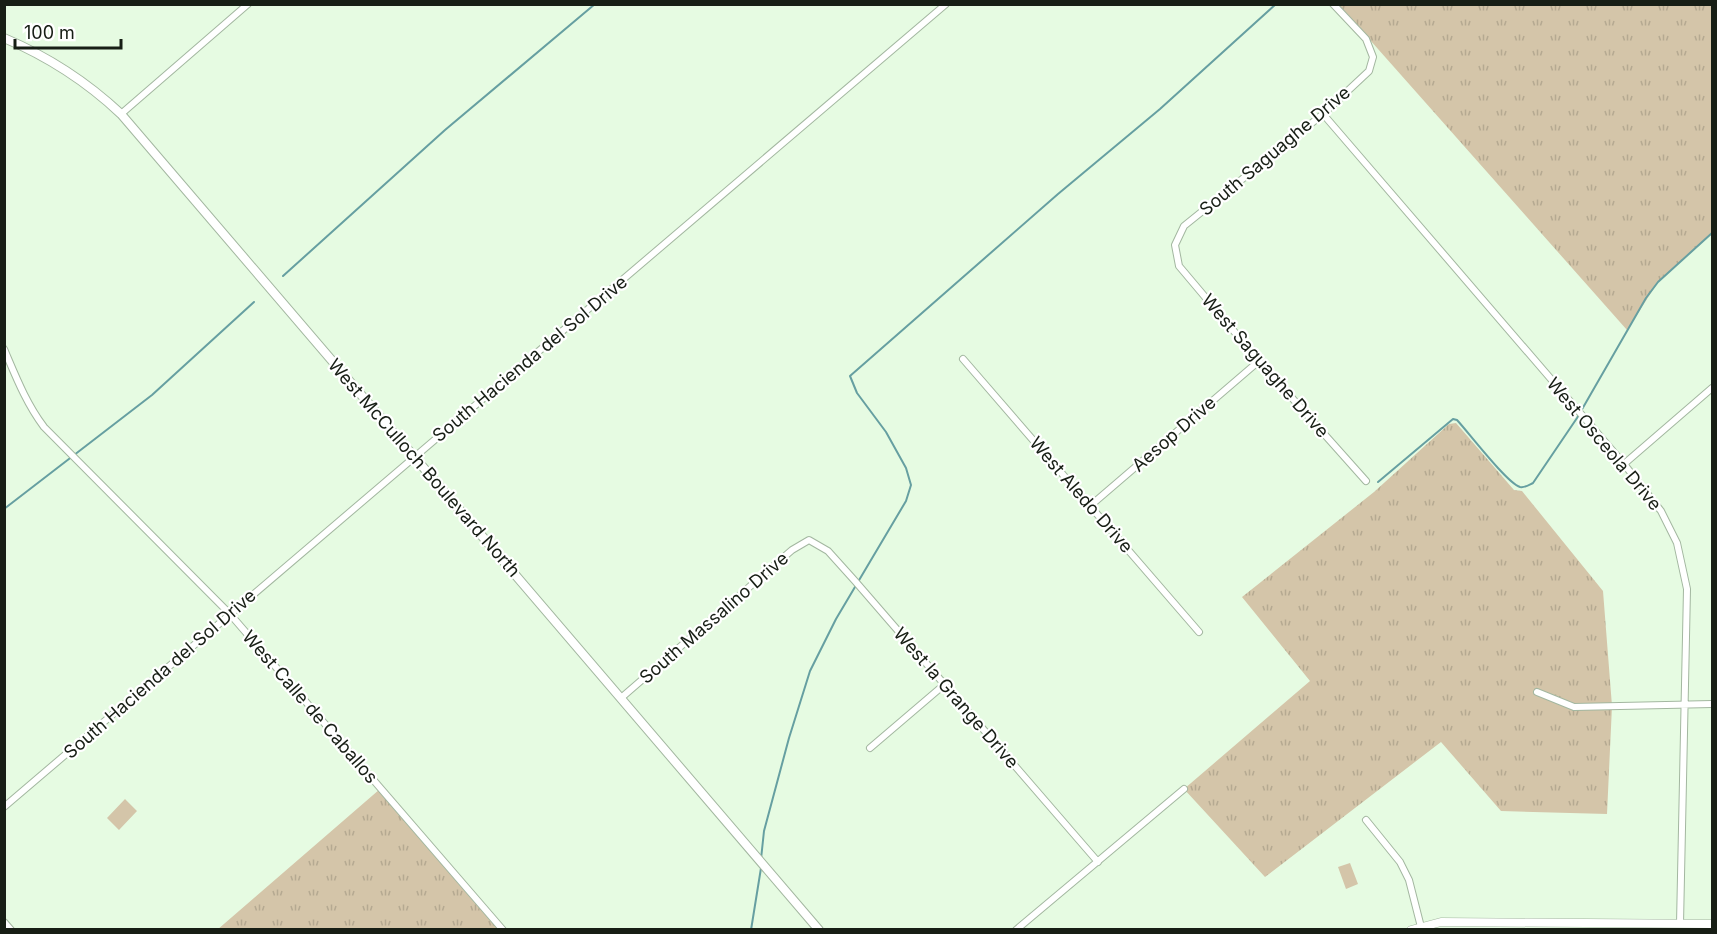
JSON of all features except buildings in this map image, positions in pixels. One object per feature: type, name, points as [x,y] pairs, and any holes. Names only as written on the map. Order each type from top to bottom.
[{"type":"main road","name":"West McCulloch Boulevard North","points":[[4,38],[65,69],[121,114],[819,930]]},
{"type":"street","points":[[121,114],[248,4]]},
{"type":"street","name":"South Hacienda del Sol Drive","points":[[4,807],[946,4]]},
{"type":"street","name":"South Saguaghe Drive","points":[[1174,245],[1185,226],[1323,114],[1369,70],[1373,57],[1366,39],[1333,4]]},
{"type":"street","name":"West Osceola Drive","points":[[1323,114],[1624,464],[1661,511],[1677,543],[1687,589],[1680,924]]},
{"type":"street","name":"West Saguaghe Drive","points":[[1174,245],[1179,266],[1259,361],[1366,481]]},
{"type":"street","name":"West Calle de Caballos","points":[[4,349],[21,391],[44,428],[230,614],[503,930]]},
{"type":"street","name":"West Aledo Drive","points":[[963,359],[1198,632]]},
{"type":"street","name":"Aesop Drive","points":[[1090,506],[1259,361]]},
{"type":"street","points":[[1624,464],[1713,388]]},
{"type":"street","name":"South Massalino Drive","points":[[621,698],[784,557],[808,540]]},
{"type":"street","name":"West la Grange Drive","points":[[808,540],[828,551],[1098,862]]},
{"type":"street","points":[[870,748],[945,684]]},
{"type":"street","points":[[1537,692],[1574,707],[1713,704]]},
{"type":"street","points":[[1016,930],[1184,789]]},
{"type":"street","points":[[1366,820],[1400,862],[1409,880],[1421,927]]},
{"type":"street","points":[[4,921],[11,930]]},
{"type":"street","points":[[1412,930],[1441,922],[1548,926],[1713,924]]},
{"type":"green space","points":[[1339,5],[1712,5],[1712,234],[1658,282],[1627,330]]},
{"type":"green space","points":[[1456,423],[1514,490],[1522,491],[1603,591],[1612,706],[1607,814],[1501,811],[1441,742],[1265,877],[1184,789],[1310,681],[1242,597],[1374,492],[1449,424]]},
{"type":"green space","points":[[380,789],[503,930],[217,930]]},
{"type":"green space","points":[[125,799],[137,811],[119,830],[107,818]]},
{"type":"green space","points":[[1350,863],[1358,884],[1346,889],[1338,867]]},
{"type":"waterway","points":[[283,276],[445,130],[595,4]]},
{"type":"waterway","points":[[761,859],[764,831],[810,671],[836,619],[906,501],[911,485],[906,468],[886,432],[857,393],[850,376],[1058,194],[1160,109],[1276,4]]},
{"type":"waterway","points":[[1378,482],[1453,419],[1457,420],[1514,484],[1522,487],[1533,483],[1577,418],[1646,298],[1658,282],[1712,233]]},
{"type":"waterway","points":[[4,509],[152,395],[254,302]]},
{"type":"waterway","points":[[751,930],[761,868]]}]
